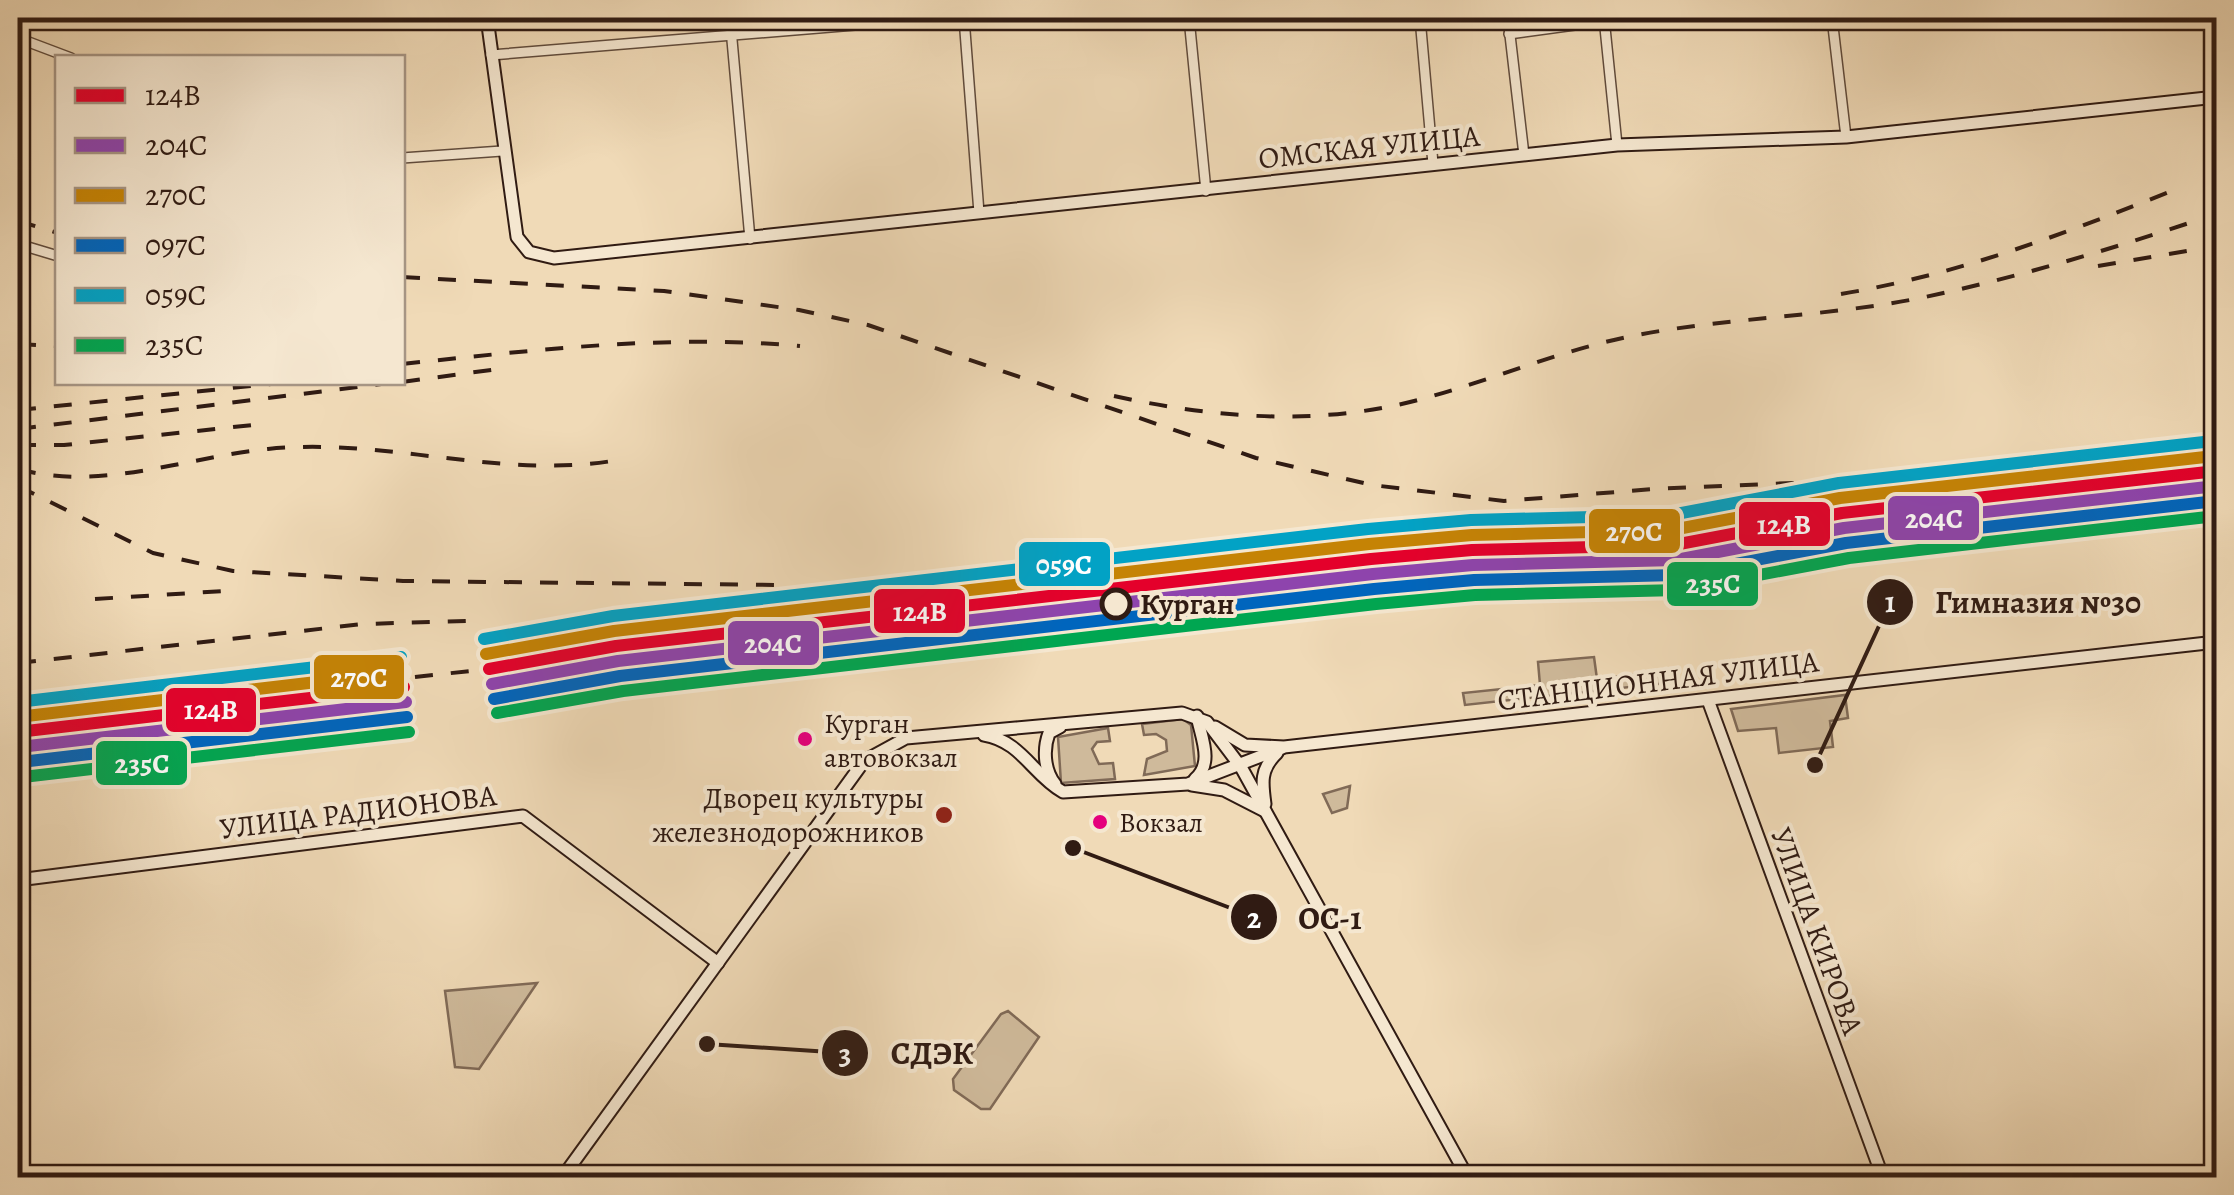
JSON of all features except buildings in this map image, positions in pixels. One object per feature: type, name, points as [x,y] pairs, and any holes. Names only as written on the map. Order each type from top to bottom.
[{"type":"main road","points":[[487,18],[502,150]]},
{"type":"main road","name":"ОМСКАЯ УЛИЦА","points":[[502,150],[517,237],[529,252],[554,258],[1617,145],[1846,137],[2216,98]]},
{"type":"main road","name":"СТАНЦИОННАЯ УЛИЦА","points":[[562,1178],[864,761],[906,738],[1182,713],[1202,719],[1245,745],[1284,747],[2216,642]]},
{"type":"main road","name":"УЛИЦА КИРОВА","points":[[1708,700],[1716,733],[1883,1178]]},
{"type":"main road","points":[[1202,719],[1241,767],[1468,1178]]},
{"type":"main road","points":[[1188,784],[1205,766],[1202,719]]},
{"type":"main road","points":[[1063,792],[1051,780],[1045,745],[1049,734],[1064,724]]},
{"type":"main road","points":[[970,732],[1010,743],[1048,784],[1063,792]]},
{"type":"main road","points":[[1267,812],[1264,768],[1284,747]]},
{"type":"main road","name":"СТАНЦИОННАЯ УЛИЦА","points":[[1063,792],[1188,784],[1241,767],[1284,747]]},
{"type":"main road","points":[[1188,784],[1224,790],[1267,812]]},
{"type":"main road","name":"УЛИЦА РАДИОНОВА","points":[[18,880],[523,816],[718,963]]},
{"type":"street","points":[[730,18],[750,239]]},
{"type":"street","points":[[492,55],[731,35],[848,20],[939,18]]},
{"type":"street","points":[[964,18],[978,213]]},
{"type":"street","points":[[1189,18],[1206,191]]},
{"type":"street","points":[[1420,18],[1434,164]]},
{"type":"street","points":[[1508,18],[1524,155]]},
{"type":"street","points":[[1510,34],[1604,21],[1702,18]]},
{"type":"street","points":[[1832,18],[1846,137]]},
{"type":"street","points":[[1604,21],[1617,145]]},
{"type":"street","points":[[18,38],[62,55]]},
{"type":"street","points":[[405,158],[502,150]]},
{"type":"street","points":[[18,244],[55,255]]},
{"type":"shaded area","points":[[1594,657],[1597,679],[1665,671],[1667,683],[1465,705],[1463,693],[1540,685],[1538,662]]},
{"type":"shaded area","points":[[1845,695],[1848,718],[1830,721],[1833,747],[1779,753],[1776,728],[1738,731],[1731,709]]},
{"type":"shaded area","points":[[1183,719],[1191,725],[1195,766],[1144,775],[1147,759],[1167,751],[1166,740],[1156,734],[1144,735],[1142,724]]},
{"type":"shaded area","points":[[1108,728],[1110,741],[1097,742],[1092,749],[1099,764],[1113,763],[1115,779],[1061,783],[1058,737]]},
{"type":"shaded area","points":[[1350,786],[1347,808],[1332,813],[1323,794]]},
{"type":"shaded area","points":[[537,983],[479,1069],[455,1067],[445,991]]},
{"type":"shaded area","points":[[1008,1011],[1039,1037],[990,1109],[981,1109],[954,1090],[953,1079],[1001,1014]]},
{"type":"railway","points":[[1841,294],[1971,264],[2179,188]]},
{"type":"railway","points":[[1114,396],[1193,410],[1272,416],[1390,407],[1632,336],[1889,304],[1962,289],[2072,260],[2216,214]]},
{"type":"railway","points":[[18,221],[55,232]]},
{"type":"railway","points":[[2098,266],[2216,246]]},
{"type":"railway","points":[[405,277],[664,291],[799,310],[868,325],[1256,458],[1372,485],[1504,501],[1653,489],[1954,476],[2216,445]]},
{"type":"railway","points":[[405,364],[651,343],[800,346]]},
{"type":"railway","points":[[18,344],[55,346]]},
{"type":"railway","points":[[405,382],[498,369]]},
{"type":"railway","points":[[18,410],[261,385]]},
{"type":"railway","points":[[18,429],[374,385]]},
{"type":"railway","points":[[18,445],[64,445],[253,425]]},
{"type":"railway","points":[[18,469],[49,475],[112,475],[237,453],[311,447],[526,465],[612,461]]},
{"type":"railway","points":[[18,486],[153,553],[233,571],[403,581],[782,585]]},
{"type":"railway","points":[[2071,503],[2216,500]]},
{"type":"railway","points":[[95,599],[223,591]]},
{"type":"railway","points":[[18,663],[363,624],[468,621]]},
{"type":"railway","points":[[508,659],[616,646]]},
{"type":"railway","points":[[415,677],[489,669]]},
{"type":"transit line","name":"059С","points":[[484,639],[613,616],[1368,529],[1471,520],[1671,515],[1839,483],[2213,441]]},
{"type":"transit line","name":"270С","points":[[486,654],[614,631],[1369,544],[1472,535],[1672,530],[1840,498],[2214,456]]},
{"type":"transit line","name":"124В","points":[[489,669],[616,646],[1371,559],[1472,550],[1674,545],[1842,513],[2216,471]]},
{"type":"transit line","name":"204С","points":[[492,684],[618,661],[1373,574],[1473,565],[1676,560],[1844,528],[2216,486]]},
{"type":"transit line","name":"097С","points":[[494,699],[620,676],[1374,589],[1474,580],[1677,575],[1846,543],[2216,501]]},
{"type":"transit line","name":"235С","points":[[497,713],[623,691],[1376,604],[1475,595],[1679,590],[1849,558],[2216,516]]},
{"type":"transit line","name":"059С","points":[[18,702],[401,657]]},
{"type":"transit line","name":"270С","points":[[18,717],[402,672]]},
{"type":"transit line","name":"124В","points":[[18,732],[404,687]]},
{"type":"transit line","name":"204С","points":[[20,747],[406,702]]},
{"type":"transit line","name":"097С","points":[[21,762],[407,717]]},
{"type":"transit line","name":"235С","points":[[23,777],[409,732]]},
{"type":"place","name":"Курган","points":[[1116,604]]},
{"type":"place","name":"Курган автовокзал","points":[[805,739]]},
{"type":"place","name":"Гимназия №30","points":[[1815,765]]},
{"type":"place","name":"Дворец культуры железнодорожников","points":[[944,815]]},
{"type":"place","name":"Вокзал","points":[[1100,822]]},
{"type":"place","name":"ОС-1","points":[[1073,848]]},
{"type":"place","name":"СДЭК","points":[[707,1044]]}]
